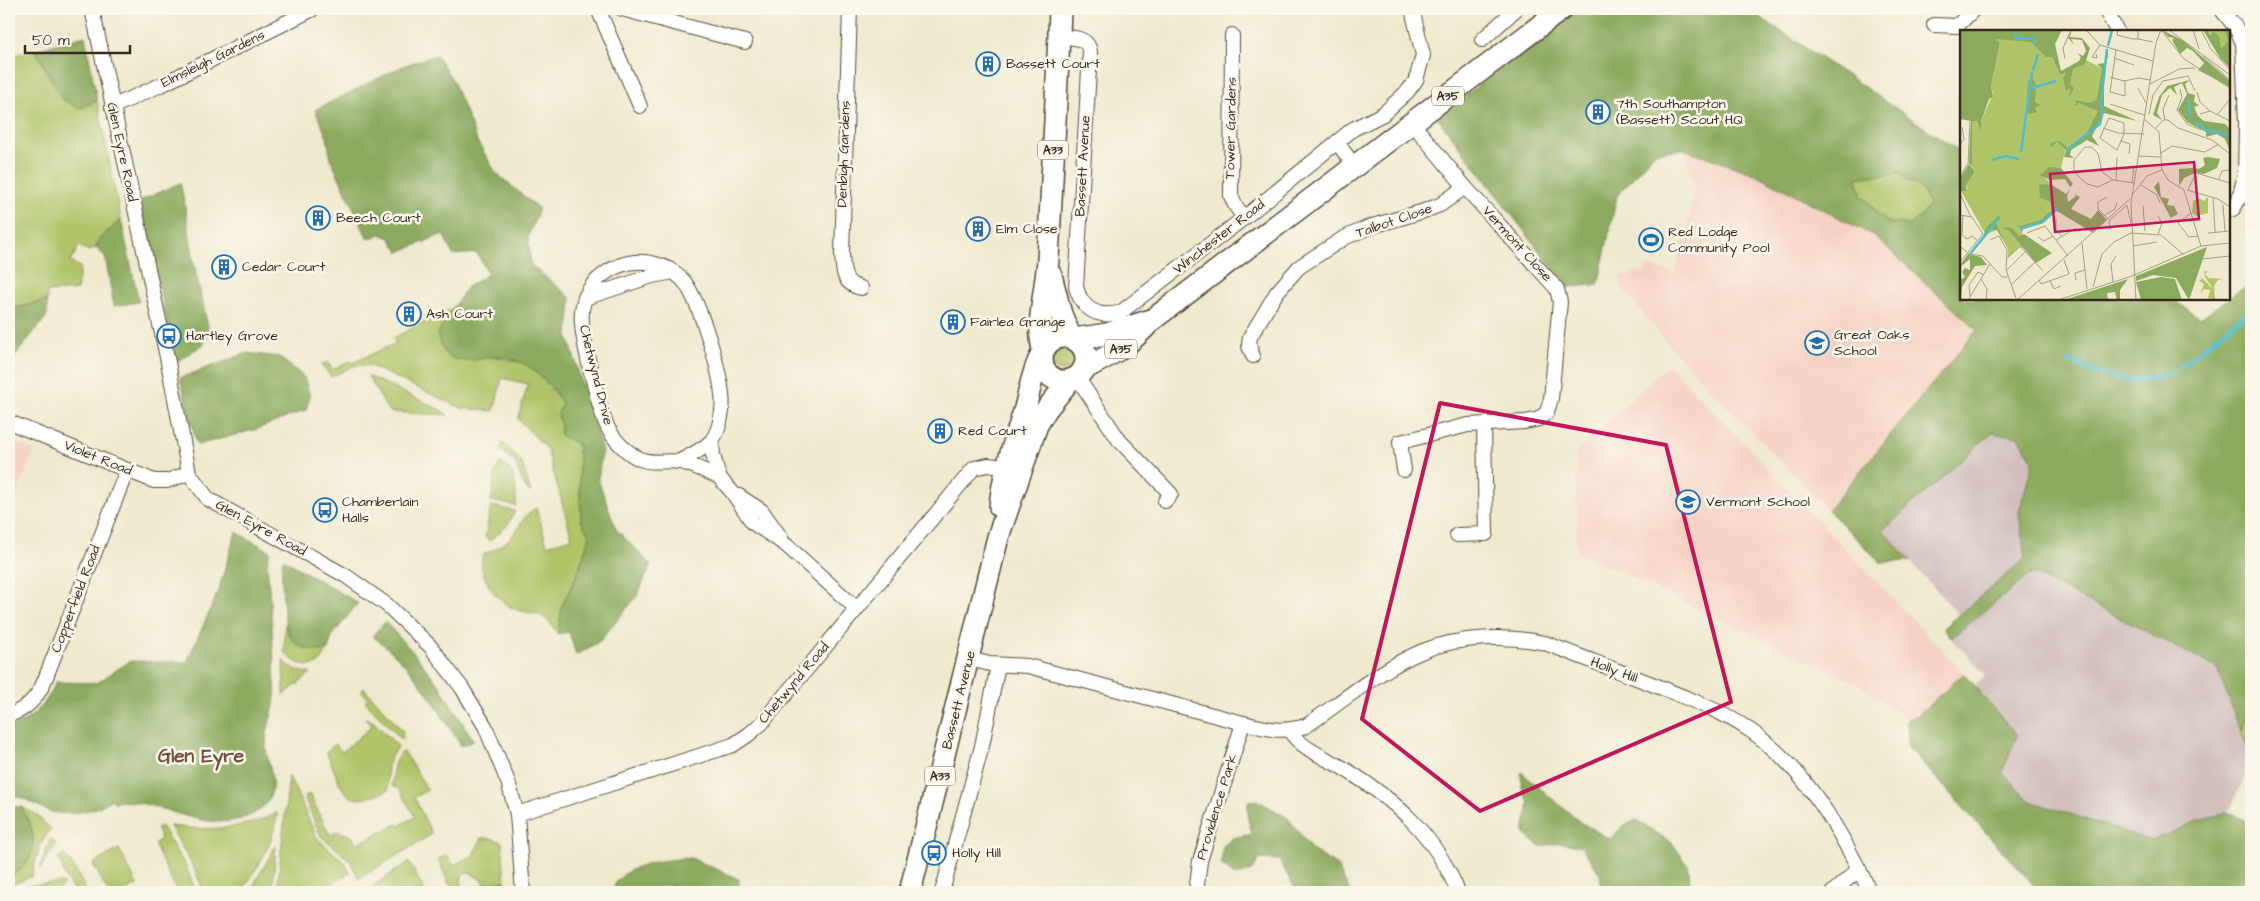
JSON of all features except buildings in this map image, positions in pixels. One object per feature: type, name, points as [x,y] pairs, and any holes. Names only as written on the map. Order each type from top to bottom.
[{"type":"main road","name":"Bassett Avenue","points":[[998,537],[1002,488],[1006,467],[1030,391],[1034,368],[1042,353],[1040,323],[1048,262],[1060,9]]},
{"type":"main road","name":"Winchester Road","points":[[1077,375],[1115,354],[1135,339],[1152,320],[1413,124],[1562,9]]},
{"type":"main road","name":"Bassett Avenue","points":[[1048,262],[1061,314],[1072,338]]},
{"type":"main road","name":"Winchester Road","points":[[1072,338],[1107,334],[1152,320]]},
{"type":"main road","points":[[1057,338],[1072,338],[1084,349],[1086,356],[1077,375],[1058,381],[1052,378],[1043,368],[1042,353],[1046,344],[1057,338]]},
{"type":"main road","name":"Bassett Avenue","points":[[910,892],[998,537],[1037,425],[1046,410],[1077,375]]},
{"type":"street","name":"Glen Eyre Road","points":[[92,9],[165,349],[189,473],[208,498],[346,576],[387,604],[430,646],[462,688],[485,726],[508,782],[517,814],[523,892]]},
{"type":"street","name":"Elmsleigh Gardens","points":[[112,107],[165,83],[313,9]]},
{"type":"street","points":[[598,9],[640,106]]},
{"type":"street","points":[[622,9],[745,42]]},
{"type":"street","name":"Denbigh Gardens","points":[[850,9],[842,253],[845,280],[851,286],[861,288]]},
{"type":"street","name":"Winchester Road","points":[[1093,312],[1111,315],[1121,312],[1244,218],[1352,129],[1383,114],[1408,91],[1416,80],[1423,55],[1412,9]]},
{"type":"street","points":[[1482,40],[1489,25],[1516,9]]},
{"type":"street","points":[[1934,25],[1959,29],[1974,9]]},
{"type":"street","points":[[2105,9],[2117,30]]},
{"type":"street","points":[[2221,9],[2236,28],[2242,44],[2246,124],[2245,175],[2239,199],[2233,210]]},
{"type":"street","name":"Tower Gardens","points":[[1232,35],[1231,196],[1244,218]]},
{"type":"street","name":"Bassett Avenue","points":[[1059,37],[1083,40],[1090,48],[1076,287],[1082,302],[1093,312]]},
{"type":"street","name":"Vermont Close","points":[[1404,470],[1400,442],[1468,425],[1525,422],[1538,419],[1547,412],[1551,398],[1560,302],[1557,289],[1465,187],[1413,124]]},
{"type":"street","points":[[1337,142],[1355,167]]},
{"type":"street","name":"Talbot Close","points":[[1253,356],[1249,346],[1250,337],[1277,292],[1299,267],[1344,238],[1370,227],[1440,205],[1465,187]]},
{"type":"street","name":"Chetwynd Drive","points":[[719,477],[678,462],[653,463],[640,458],[627,451],[608,429],[582,333],[581,322],[585,298],[596,281],[622,265],[637,262],[655,264],[674,272],[690,289],[696,300],[722,394],[721,412],[712,440],[713,455],[719,477],[733,493],[753,523],[786,545],[856,608]]},
{"type":"street","points":[[585,298],[652,276],[674,272]]},
{"type":"street","points":[[1077,375],[1120,440],[1172,494]]},
{"type":"street","name":"Violet Road","points":[[9,422],[161,482],[189,473]]},
{"type":"street","points":[[1457,534],[1486,534],[1484,424]]},
{"type":"street","name":"Chetwynd Drive","points":[[678,462],[712,440]]},
{"type":"street","name":"Chetwynd Road","points":[[517,814],[732,745],[740,740],[761,724],[974,468],[988,465],[1006,467]]},
{"type":"street","name":"Copperfield Road","points":[[9,715],[28,705],[38,696],[127,470]]},
{"type":"street","name":"Holly Hill","points":[[969,660],[998,665],[1028,666],[1243,723],[1273,730],[1290,731],[1306,726],[1399,662],[1423,651],[1473,640],[1524,639],[1545,643],[1704,704],[1752,731],[1774,749],[1819,801],[1840,833],[1870,892]]},
{"type":"street","points":[[942,892],[982,746],[998,665]]},
{"type":"street","name":"Providence Park","points":[[1196,892],[1200,861],[1243,723]]},
{"type":"street","points":[[1290,731],[1299,741],[1368,784],[1416,824],[1433,844],[1458,892]]},
{"type":"street","points":[[1834,892],[1859,869]]},
{"type":"highlighted area","points":[[1440,403],[1666,445],[1731,702],[1480,811],[1362,719]]},
{"type":"shaded area","name":"Great Oaks School","points":[[1684,149],[1755,174],[1874,236],[1978,330],[1828,510],[1679,357],[1622,288],[1619,274],[1633,276],[1635,271],[1645,273],[1647,266],[1675,273],[1695,191]]},
{"type":"shaded area","points":[[1978,330],[2067,408],[2025,559],[1959,615],[1845,490]]},
{"type":"shaded area","name":"Vermont School","points":[[1668,364],[1964,673],[1918,715],[1907,719],[1862,686],[1577,552],[1576,452]]},
{"type":"shaded area","points":[[9,440],[34,450],[9,514]]},
{"type":"shaded area","points":[[2032,573],[2217,668],[2251,756],[2251,765],[2227,813],[2209,816],[2152,841],[2030,801],[2001,773],[2017,736],[1975,684],[1986,675],[1951,638]]},
{"type":"green space","points":[[1579,9],[1748,9],[1960,151],[1960,300],[2173,300],[2200,318],[2226,300],[2230,300],[2230,297],[2251,283],[2251,704],[2241,731],[2217,668],[2032,573],[1951,638],[1943,628],[2025,559],[2019,512],[2033,461],[2019,437],[1992,433],[1883,530],[1911,561],[1880,562],[1828,510],[1977,330],[1874,236],[1755,174],[1684,149],[1655,152],[1617,196],[1598,285],[1567,287],[1437,117]],"holes":[[[1900,173],[1908,181],[1919,186],[1929,204],[1922,215],[1910,225],[1886,222],[1862,195],[1856,178]]]},
{"type":"green space","points":[[85,36],[97,100],[79,109],[61,98],[36,50]]},
{"type":"green space","points":[[36,50],[47,73],[92,105],[97,100],[121,220],[99,239],[96,248],[89,251],[79,246],[70,262],[80,267],[77,290],[47,292],[47,300],[9,310],[9,56]]},
{"type":"green space","points":[[436,55],[453,81],[477,141],[496,173],[539,209],[528,236],[531,265],[571,298],[568,337],[602,451],[598,479],[616,529],[651,565],[637,596],[600,641],[576,655],[569,632],[558,634],[562,606],[577,574],[590,536],[581,521],[578,444],[560,435],[561,427],[558,414],[562,402],[538,374],[522,363],[505,357],[468,361],[454,359],[445,353],[437,334],[467,287],[488,274],[477,253],[453,255],[443,234],[399,252],[390,238],[380,234],[368,239],[331,160],[327,137],[315,110],[403,66]]},
{"type":"green space","points":[[1901,173],[1908,181],[1919,186],[1929,204],[1922,215],[1910,225],[1886,222],[1862,195],[1856,177]]},
{"type":"green space","points":[[180,183],[196,274],[209,331],[204,344],[176,362],[140,201]]},
{"type":"green space","points":[[121,220],[139,302],[114,306],[105,256],[96,248],[99,240]]},
{"type":"green space","points":[[47,300],[47,316],[9,363],[9,310]]},
{"type":"green space","points":[[455,307],[437,334],[497,357],[525,363],[536,372],[562,402],[559,416],[560,421],[564,430],[578,444],[581,521],[590,536],[577,574],[562,606],[558,634],[542,616],[515,609],[501,600],[485,579],[482,563],[483,555],[507,541],[527,515],[536,508],[547,545],[572,538],[547,449],[518,419],[528,384],[502,378],[494,411],[461,408],[368,365],[356,365],[331,377],[321,365],[328,362],[332,370],[351,361],[352,363],[396,343],[393,338]]},
{"type":"green space","points":[[1063,347],[1071,351],[1075,359],[1071,367],[1063,371],[1055,367],[1051,359],[1055,351]]},
{"type":"green space","points":[[247,353],[279,357],[304,377],[310,396],[306,410],[257,429],[197,445],[180,378]]},
{"type":"green space","points":[[368,376],[441,410],[448,415],[389,412]]},
{"type":"green space","points":[[503,443],[522,463],[531,492],[526,489],[515,463],[500,449]]},
{"type":"green space","points":[[500,463],[506,466],[513,475],[516,506],[491,501],[496,471]]},
{"type":"green space","points":[[491,506],[515,511],[507,526],[489,541],[485,537]]},
{"type":"green space","points":[[236,532],[270,551],[267,564],[275,693],[266,742],[272,774],[272,787],[271,794],[264,806],[254,814],[242,818],[229,821],[214,821],[185,816],[143,804],[114,802],[112,799],[99,807],[83,812],[59,813],[46,810],[21,798],[9,796],[9,728],[32,716],[48,698],[56,682],[97,683],[130,661],[187,662],[218,592]]},
{"type":"green space","points":[[283,559],[358,603],[332,636],[328,650],[304,648],[291,638],[285,620],[282,578]]},
{"type":"green space","points":[[385,622],[413,652],[439,685],[474,741],[461,746],[411,672],[372,636]]},
{"type":"green space","points":[[285,624],[289,635],[319,651],[328,650],[319,662],[309,666],[300,664],[284,652]]},
{"type":"green space","points":[[283,660],[296,670],[311,673],[284,695]]},
{"type":"green space","points":[[1964,673],[2017,736],[2002,773],[2030,801],[2152,841],[2209,816],[2227,813],[2251,822],[2251,892],[2040,892],[1908,747],[1907,719],[1918,715]]},
{"type":"green space","points":[[364,688],[403,731],[402,740],[365,701],[368,698],[361,691]]},
{"type":"green space","points":[[2251,704],[2251,756],[2241,731]]},
{"type":"green space","points":[[365,718],[374,722],[399,747],[392,755],[390,761],[388,790],[361,799],[346,793],[326,752],[335,744],[342,752],[372,726]]},
{"type":"green space","points":[[403,751],[428,790],[414,797],[432,834],[359,879],[350,860],[321,836],[304,797],[309,794],[330,835],[338,831],[352,836],[356,844],[397,824],[399,826],[415,817],[399,789],[392,786],[395,762]]},
{"type":"green space","points":[[1521,772],[1580,822],[1610,839],[1622,827],[1637,820],[1672,843],[1688,865],[1691,889],[1694,892],[1602,892],[1600,874],[1582,847],[1563,843],[1539,846],[1524,833],[1529,803],[1522,788]]},
{"type":"green space","points":[[289,776],[317,838],[345,863],[350,873],[318,892],[277,892]]},
{"type":"green space","points":[[1257,800],[1288,818],[1312,850],[1337,866],[1350,892],[1297,892],[1279,860],[1260,859],[1253,869],[1236,876],[1221,864],[1223,846],[1233,838],[1252,834],[1248,819],[1248,801]]},
{"type":"green space","points":[[9,806],[21,807],[27,817],[31,827],[33,846],[31,855],[26,863],[19,871],[9,877]]},
{"type":"green space","points":[[21,807],[34,813],[51,829],[40,846],[32,876],[9,886],[9,877],[19,871],[26,863],[31,855],[33,846],[31,827]]},
{"type":"green space","points":[[277,813],[269,845],[241,892],[204,892],[194,868],[170,826],[211,829],[225,828],[251,823]]},
{"type":"green space","points":[[161,826],[186,867],[196,892],[177,892],[154,844],[161,839],[156,828]]},
{"type":"green space","points":[[51,838],[56,844],[40,869],[45,851]]},
{"type":"green space","points":[[482,838],[491,838],[502,842],[505,882],[488,884],[469,872],[464,873],[461,883],[465,892],[457,892],[452,883],[449,884],[438,859],[448,855],[453,865],[472,856]]},
{"type":"green space","points":[[276,845],[272,892],[250,892]]},
{"type":"green space","points":[[119,849],[137,885],[123,892],[108,892],[93,864]]},
{"type":"green space","points":[[63,854],[71,862],[87,892],[74,892],[58,858]]},
{"type":"green space","points":[[691,858],[739,879],[738,892],[679,892],[673,885],[661,886],[651,892],[611,892],[616,882],[624,874],[645,864]]},
{"type":"green space","points":[[409,862],[425,892],[364,892]]},
{"type":"green space","points":[[505,882],[505,892],[470,892],[482,885]]},
{"type":"green space","points":[[64,884],[56,892],[13,892],[30,886]]},
{"type":"waterway","points":[[2180,367],[2251,309]]},
{"type":"waterway","points":[[2069,361],[2119,379],[2143,380],[2172,373]]},
{"type":"place","name":"Bassett Court","points":[[988,64]]},
{"type":"place","name":"7th Southampton (Bassett) Scout HQ","points":[[1598,112]]},
{"type":"place","name":"Beech Court","points":[[318,218]]},
{"type":"place","name":"Elm Close","points":[[978,229]]},
{"type":"place","name":"Red Lodge Community Pool","points":[[1651,240]]},
{"type":"place","name":"Cedar Court","points":[[224,267]]},
{"type":"place","name":"Ash Court","points":[[409,314]]},
{"type":"place","name":"Fairlea Grange","points":[[953,322]]},
{"type":"place","name":"Hartley Grove","points":[[169,336]]},
{"type":"place","name":"Great Oaks School","points":[[1817,343]]},
{"type":"place","name":"Red Court","points":[[940,431]]},
{"type":"place","name":"Vermont School","points":[[1688,502]]},
{"type":"place","name":"Chamberlain Halls","points":[[325,510]]},
{"type":"place","name":"Holly Hill","points":[[934,853]]},
{"type":"district","name":"Glen Eyre","points":[[201,756]]}]
